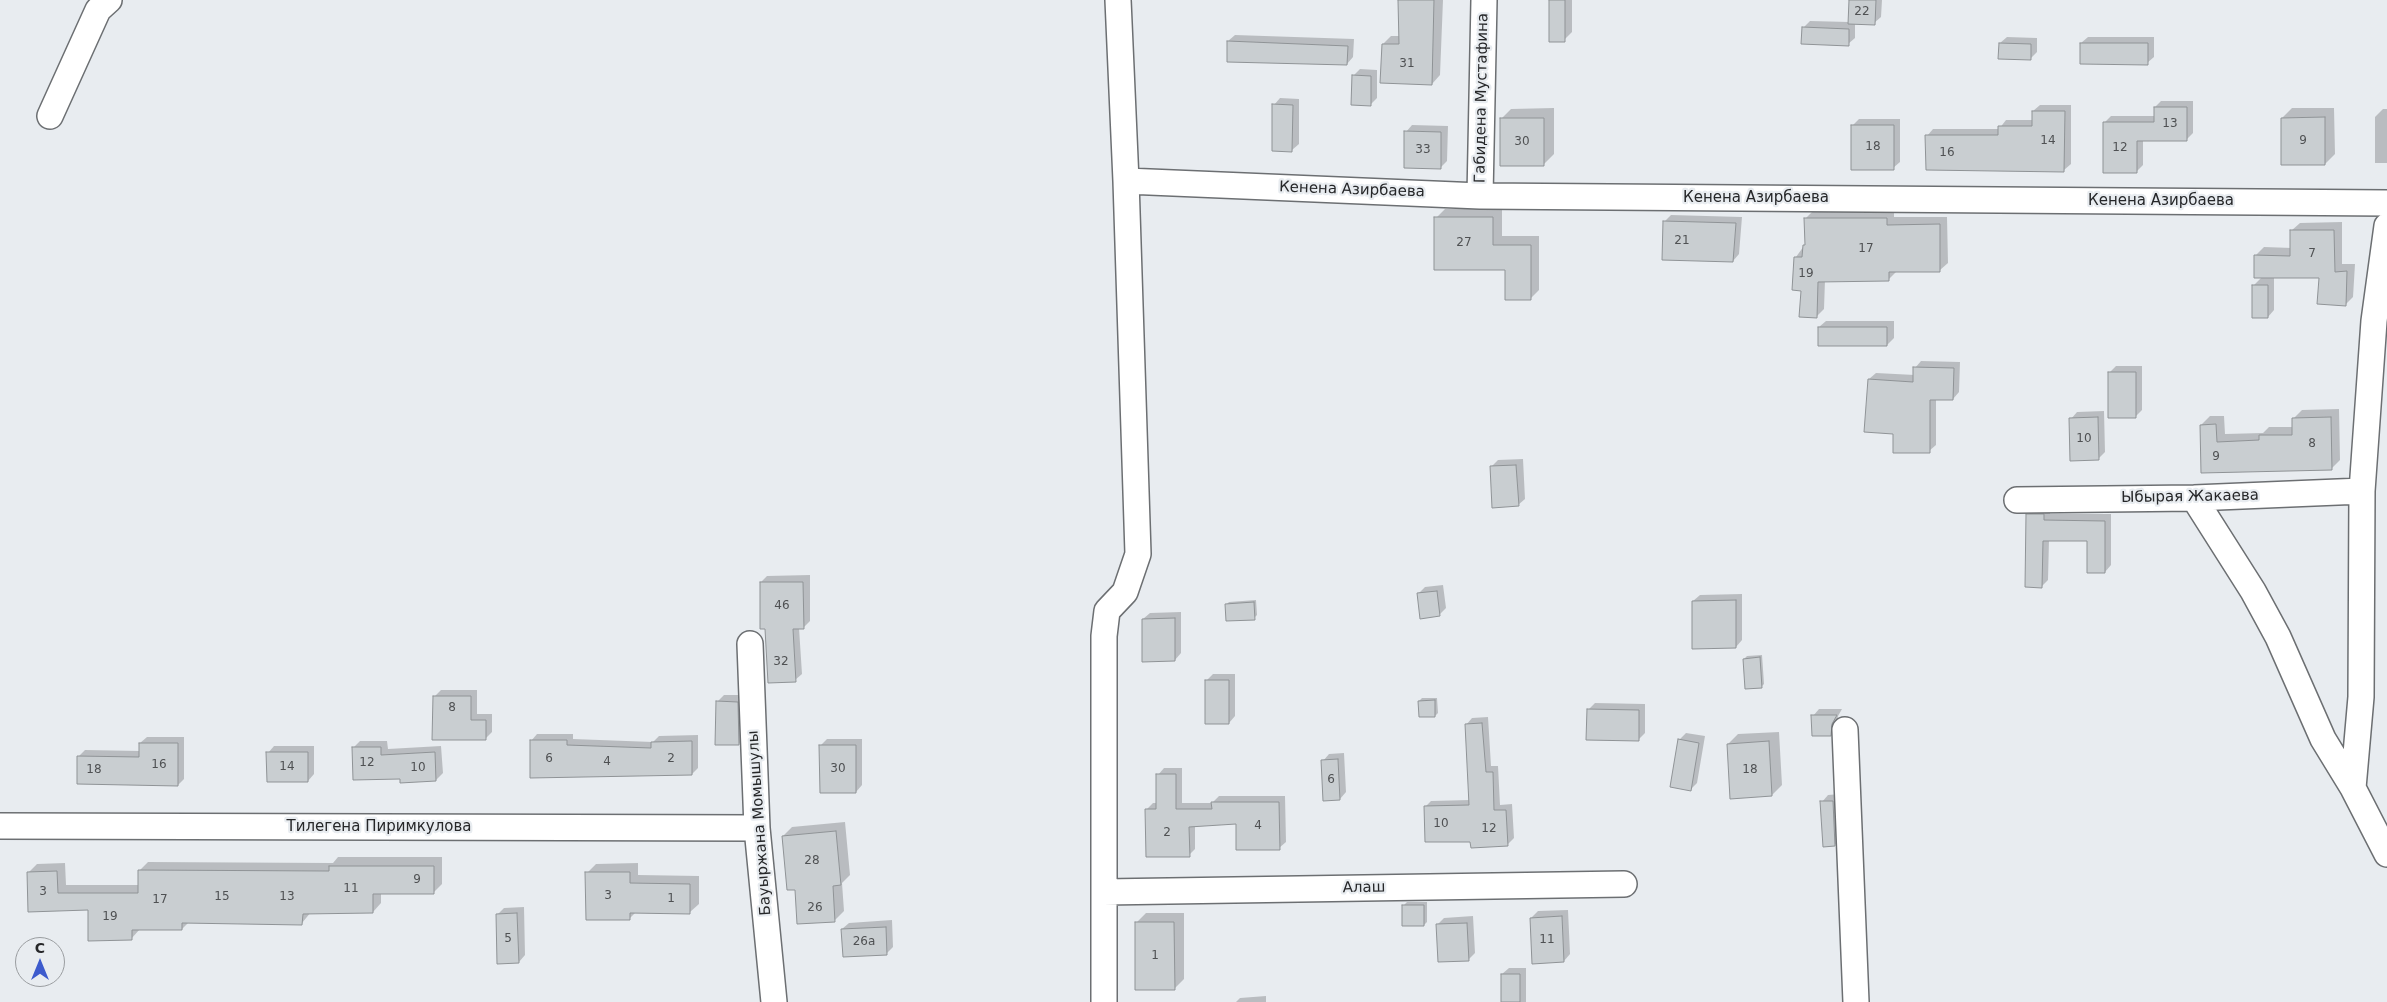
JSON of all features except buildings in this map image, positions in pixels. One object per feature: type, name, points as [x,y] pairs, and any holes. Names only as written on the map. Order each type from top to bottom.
[{"type":"street","points":[[50,116],[98,10],[109,0]]},
{"type":"street","points":[[1104,1002],[1104,636],[1107,611],[1125,592],[1138,554],[1118,0]]},
{"type":"street","name":"Габидена Мустафина","points":[[1480,196],[1484,0]]},
{"type":"street","name":"Кенена Азирбаева","points":[[1126,181],[1480,196],[2387,203]]},
{"type":"street","points":[[2353,788],[2361,697],[2362,491],[2374,321],[2387,226]]},
{"type":"street","name":"Ыбырая Жакаева","points":[[2017,500],[2194,498],[2362,491]]},
{"type":"street","points":[[2194,498],[2253,591],[2278,637],[2323,739],[2353,788],[2387,854]]},
{"type":"street","name":"Бауыржана Момышулы","points":[[750,644],[757,828],[774,1002]]},
{"type":"street","points":[[1845,730],[1856,1002]]},
{"type":"street","name":"Тилегена Пиримкулова","points":[[0,826],[757,828]]},
{"type":"street","name":"Алаш","points":[[1104,892],[1624,884]]}]
